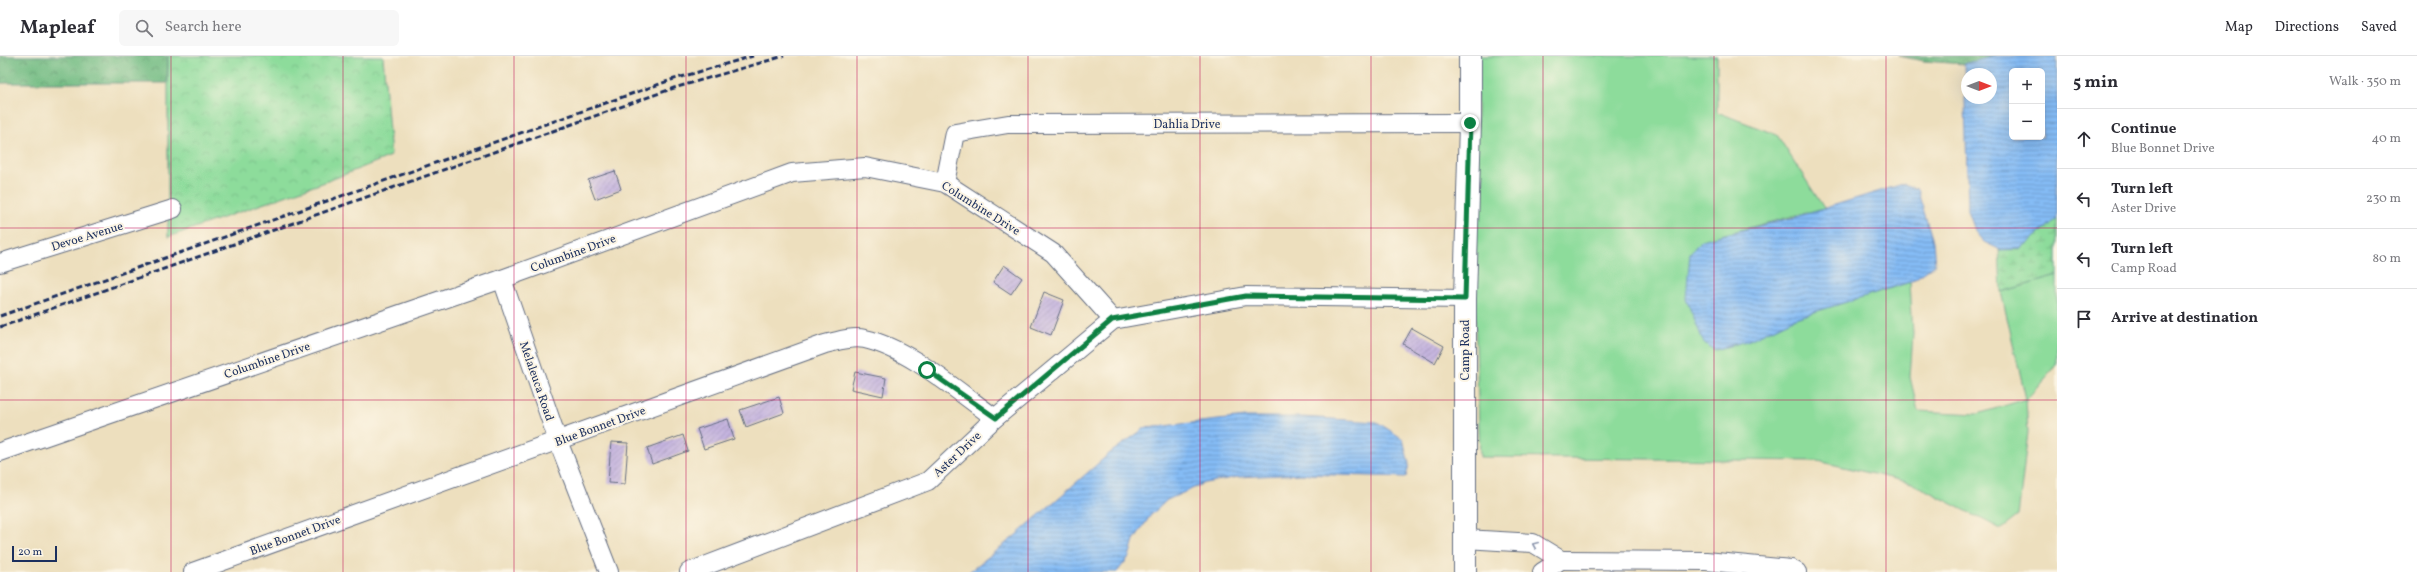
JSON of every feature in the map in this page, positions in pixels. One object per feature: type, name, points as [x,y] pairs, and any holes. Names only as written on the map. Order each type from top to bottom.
[{"type":"street","name":"Camp Road","points":[[1465,572],[1465,299],[1470,123],[1470,56]]},
{"type":"street","name":"Dahlia Drive","points":[[944,183],[955,133],[1008,124],[1470,123]]},
{"type":"street","name":"Columbine Drive","points":[[0,452],[502,280],[792,173],[865,167],[944,183],[1053,253],[1112,320]]},
{"type":"street","name":"Devoe Avenue","points":[[0,263],[173,209]]},
{"type":"street","name":"Melaleuca Road","points":[[502,280],[558,441],[609,572]]},
{"type":"street","points":[[1112,320],[1246,296],[1465,299]]},
{"type":"street","name":"Aster Drive","points":[[688,572],[928,481],[996,418],[1112,320]]},
{"type":"street","name":"Blue Bonnet Drive","points":[[193,572],[826,344],[847,339],[864,339],[901,354],[996,418]]},
{"type":"street","points":[[1465,539],[1533,543],[1561,560],[1706,561],[1791,569],[1797,572]]},
{"type":"street","points":[[1542,572],[1561,560]]},
{"type":"green space","points":[[0,56],[168,56],[167,83],[0,83]]},
{"type":"green space","points":[[168,56],[383,56],[391,156],[328,181],[168,237]]},
{"type":"green space","points":[[1478,56],[1717,56],[1717,112],[1777,135],[1824,208],[1702,240],[1715,350],[1749,340],[1795,318],[1910,282],[1913,334],[1910,377],[1918,411],[1978,414],[2026,399],[2001,292],[2057,276],[2057,365],[2026,400],[2028,432],[2018,516],[2001,529],[1912,483],[1818,461],[1480,457],[1474,284]]},
{"type":"green space","points":[[1899,56],[1995,56],[1964,64],[1923,61]]},
{"type":"green space","points":[[2057,219],[2057,276],[2001,292],[1999,249],[2020,249]]},
{"type":"water","points":[[1995,56],[2057,56],[2057,219],[2020,249],[2001,250],[1984,242],[1976,233],[1968,211],[1965,104],[1997,104],[1997,68],[1964,68],[1964,64]]},
{"type":"water","points":[[1903,184],[1917,189],[1933,241],[1935,265],[1910,282],[1795,318],[1749,340],[1715,350],[1704,343],[1686,299],[1690,253],[1702,240],[1796,217]]},
{"type":"water","points":[[1246,417],[1302,417],[1377,422],[1403,439],[1409,464],[1406,477],[1301,474],[1238,477],[1205,483],[1167,500],[1150,516],[1134,540],[1129,557],[1117,572],[969,572],[1015,536],[1110,453],[1145,428]]},
{"type":"building","points":[[615,171],[621,189],[595,199],[588,180]]},
{"type":"building","points":[[1004,265],[1022,278],[1011,294],[993,282]]},
{"type":"building","points":[[1044,292],[1064,300],[1051,335],[1031,327]]},
{"type":"building","points":[[1412,328],[1444,346],[1435,363],[1403,344]]},
{"type":"building","points":[[855,372],[886,378],[883,396],[851,389]]},
{"type":"building","points":[[779,397],[784,413],[746,427],[740,410]]},
{"type":"building","points":[[728,419],[734,439],[704,449],[697,429]]},
{"type":"building","points":[[683,435],[688,451],[652,464],[647,448]]},
{"type":"building","points":[[611,442],[628,443],[625,484],[608,483]]},
{"type":"railway","points":[[0,316],[671,80],[753,56]]},
{"type":"railway","points":[[0,327],[674,88],[784,56]]},
{"type":"route","points":[[927,370],[996,418],[1112,320],[1246,296],[1465,299],[1470,123]]}]
